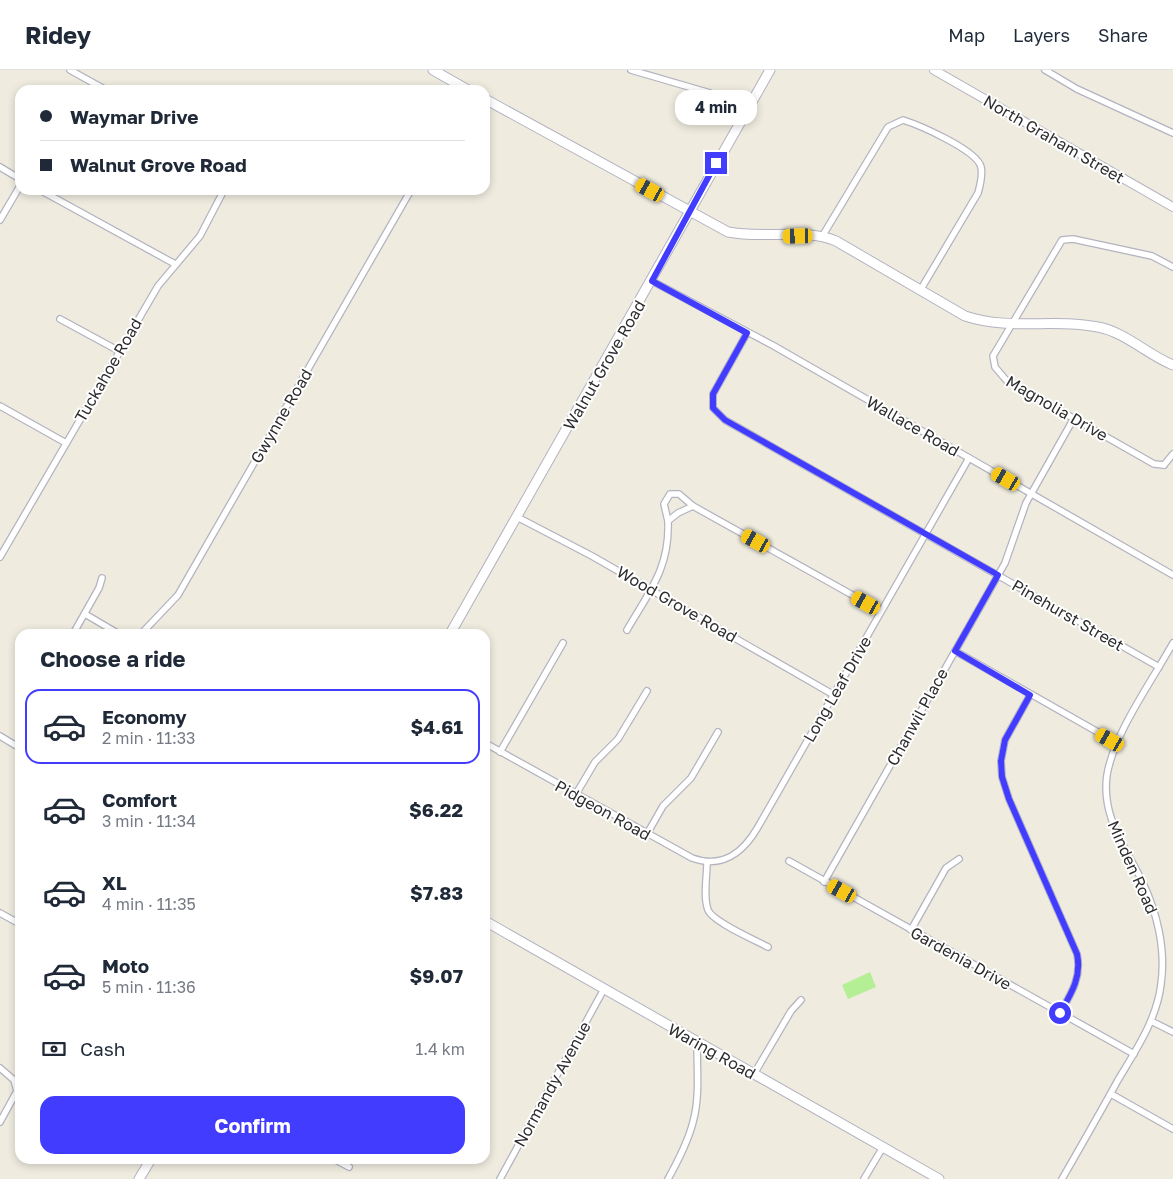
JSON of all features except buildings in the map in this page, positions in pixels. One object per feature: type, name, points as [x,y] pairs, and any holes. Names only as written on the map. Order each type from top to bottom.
[{"type":"main road","points":[[434,70],[460,85]]},
{"type":"main road","name":"Walnut Grove Road","points":[[453,629],[770,70]]},
{"type":"main road","points":[[490,102],[728,232],[748,236],[823,235],[921,289],[965,316],[987,323],[1010,325],[1073,324],[1100,327],[1173,365]]},
{"type":"main road","name":"Waring Road","points":[[490,924],[939,1179]]},
{"type":"main road","points":[[139,1179],[148,1164]]},
{"type":"street","points":[[70,70],[97,85]]},
{"type":"street","points":[[631,70],[710,93],[745,112]]},
{"type":"street","points":[[646,70],[651,75]]},
{"type":"street","name":"North Graham Street","points":[[934,70],[1173,207]]},
{"type":"street","points":[[1045,70],[1077,89],[1173,133]]},
{"type":"street","points":[[823,235],[888,127],[903,120],[921,125],[971,154],[981,165],[982,177],[978,193],[921,289]]},
{"type":"street","points":[[0,167],[15,176]]},
{"type":"street","points":[[0,220],[15,194]]},
{"type":"street","points":[[49,195],[175,264]]},
{"type":"street","name":"Tuckahoe Road","points":[[0,557],[118,351],[158,286],[200,236],[221,195]]},
{"type":"street","name":"Gwynne Road","points":[[146,629],[178,595],[407,195]]},
{"type":"street","name":"Magnolia Drive","points":[[1164,464],[1154,464],[1006,380],[1000,374],[993,356],[1062,240],[1072,239],[1152,256],[1173,267]]},
{"type":"street","name":"Wallace Road","points":[[652,281],[774,346],[1173,574]]},
{"type":"street","points":[[60,319],[118,351]]},
{"type":"street","name":"Pinehurst Street","points":[[747,333],[713,394],[713,408],[725,420],[1160,667]]},
{"type":"street","points":[[0,406],[66,443]]},
{"type":"street","name":"Chanwil Place","points":[[824,882],[998,575],[1008,556],[1023,509],[1074,418]]},
{"type":"street","points":[[1165,472],[1164,464],[1173,454]]},
{"type":"street","name":"Long Leaf Drive","points":[[726,859],[740,852],[752,837],[882,612],[968,458]]},
{"type":"street","points":[[627,630],[650,590],[666,556],[668,521],[664,504],[667,496],[670,494],[679,494],[694,506],[882,612]]},
{"type":"street","points":[[668,521],[678,513],[694,506]]},
{"type":"street","name":"Wood Grove Road","points":[[517,517],[834,694]]},
{"type":"street","points":[[76,629],[99,588],[102,578]]},
{"type":"street","points":[[84,614],[110,629]]},
{"type":"street","points":[[500,752],[563,643]]},
{"type":"street","name":"Minden Road","points":[[1062,1179],[1151,1021],[1162,984],[1161,943],[1147,894],[1117,836],[1109,811],[1107,777],[1117,743],[1173,643]]},
{"type":"street","points":[[955,651],[1117,743]]},
{"type":"street","points":[[576,794],[591,767],[618,739],[647,691]]},
{"type":"street","points":[[1030,695],[1005,740],[1001,771],[1009,799],[1077,954],[1079,966],[1077,981],[1060,1013]]},
{"type":"street","points":[[647,834],[663,806],[691,778],[718,732]]},
{"type":"street","points":[[0,736],[15,745]]},
{"type":"street","name":"Pidgeon Road","points":[[490,746],[692,858],[707,862],[726,859]]},
{"type":"street","points":[[911,930],[946,868],[959,859]]},
{"type":"street","points":[[707,862],[706,901],[709,912],[768,947]]},
{"type":"street","name":"Gardenia Drive","points":[[789,862],[1134,1054]]},
{"type":"street","points":[[0,913],[15,921]]},
{"type":"street","name":"Normandy Avenue","points":[[500,1179],[604,989]]},
{"type":"street","points":[[754,1074],[791,1011],[801,1000]]},
{"type":"street","points":[[1151,1021],[1173,1032]]},
{"type":"street","points":[[668,1179],[684,1147],[693,1122],[697,1101],[697,1043]]},
{"type":"street","points":[[0,1068],[14,1080],[15,1084]]},
{"type":"street","points":[[1110,1094],[1173,1129]]},
{"type":"street","points":[[0,1122],[15,1095]]},
{"type":"street","points":[[864,1179],[883,1147]]},
{"type":"street","points":[[343,1164],[350,1168]]},
{"type":"green space","points":[[870,972],[876,987],[848,999],[842,985]]},
{"type":"route","points":[[716,163],[652,281],[747,333],[713,394],[713,408],[725,420],[998,575],[955,651],[1030,695],[1005,740],[1001,771],[1009,799],[1077,954],[1079,966],[1077,981],[1060,1013]]}]
